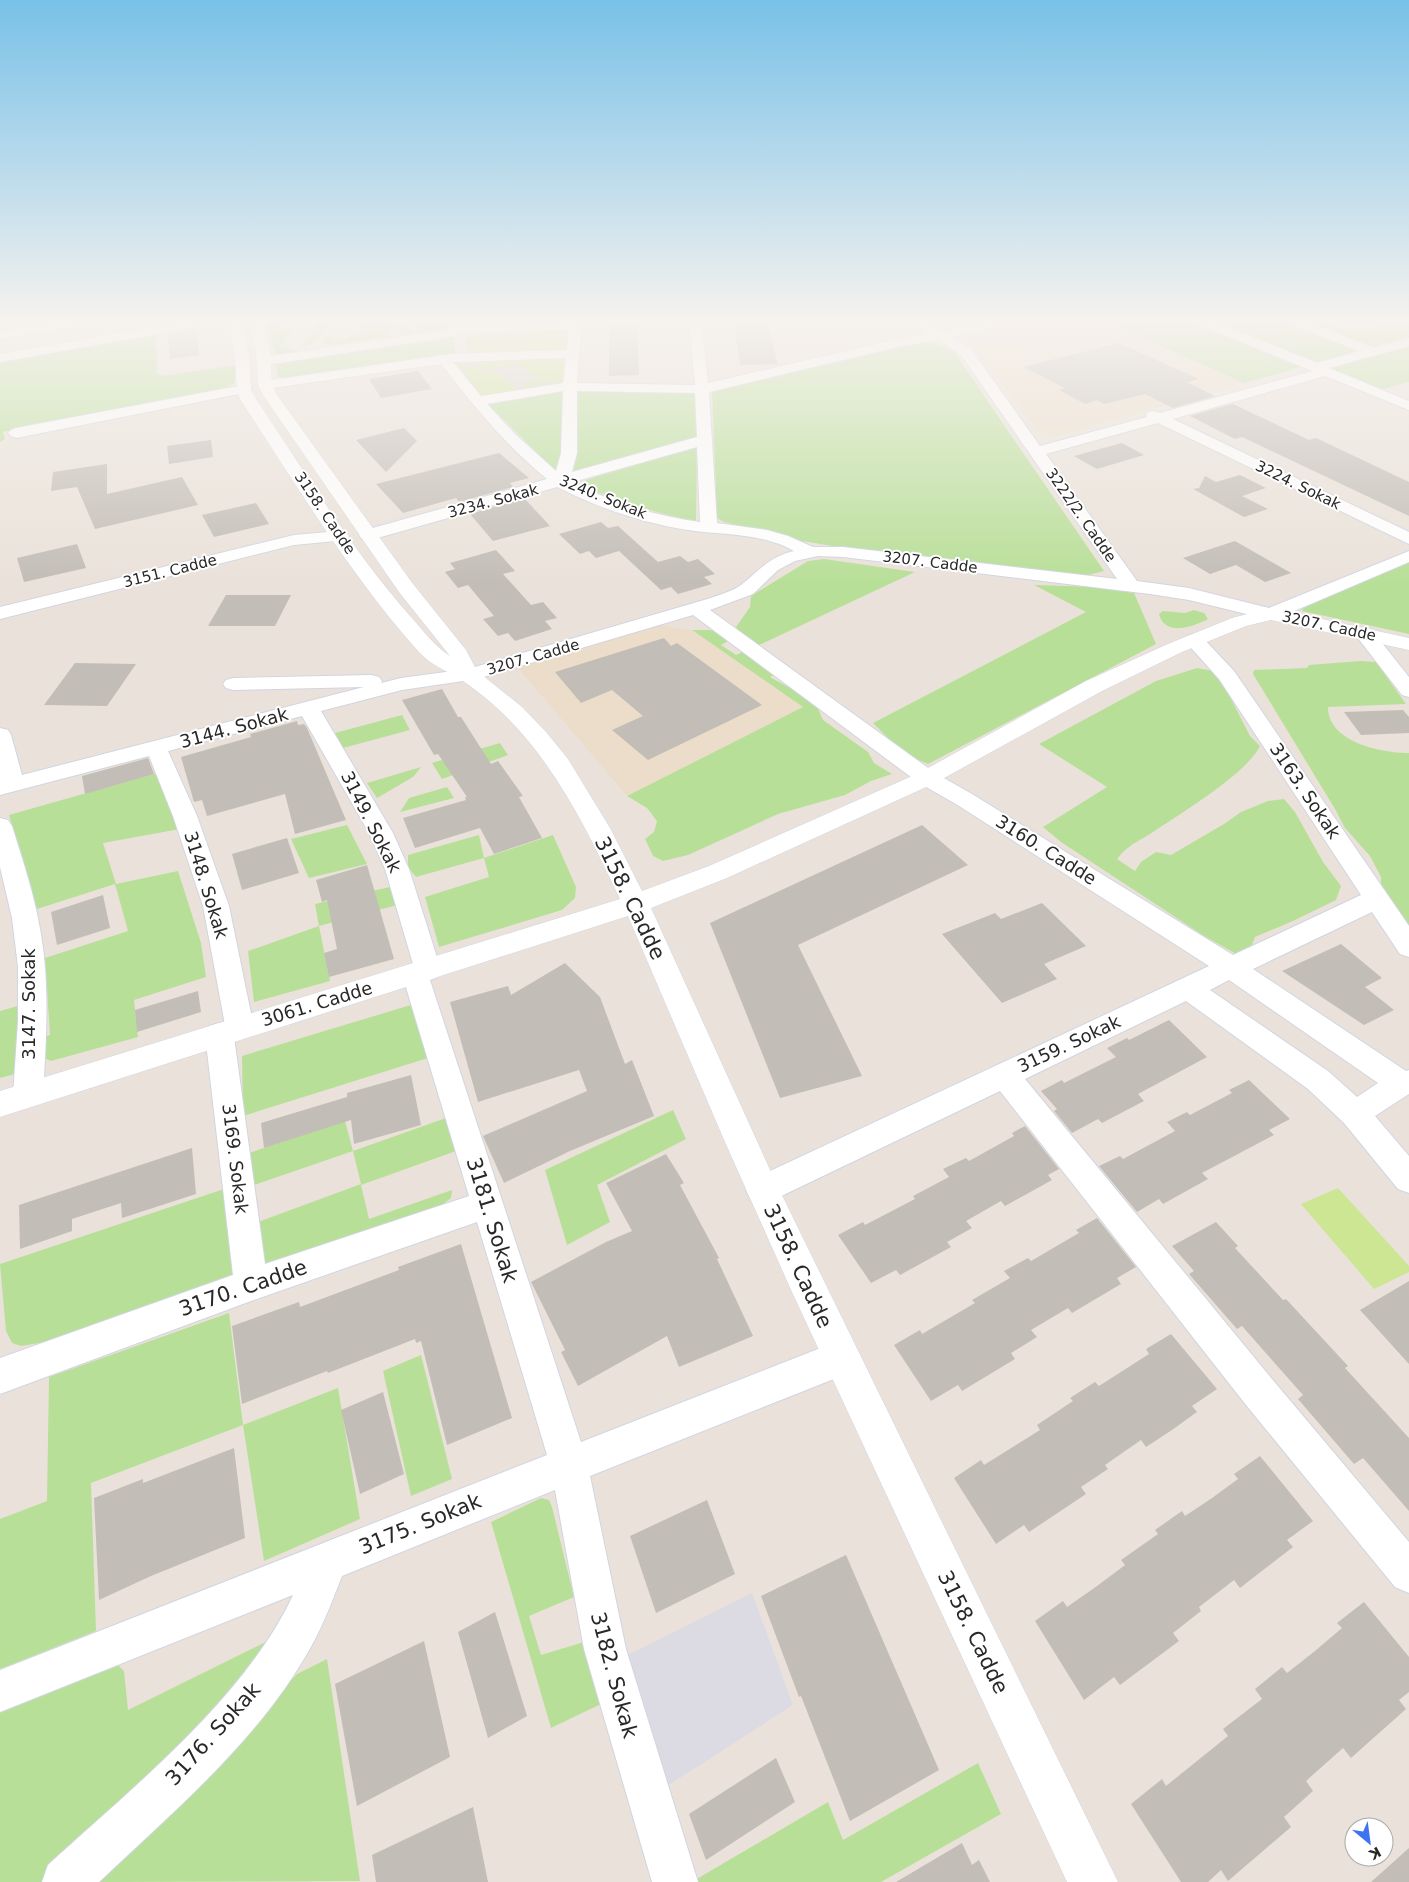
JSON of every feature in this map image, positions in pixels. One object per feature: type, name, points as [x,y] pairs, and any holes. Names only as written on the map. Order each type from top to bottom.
[{"type":"street","points":[[16,433],[157,406]]},
{"type":"street","name":"3158. Cadde","points":[[253,406],[382,595],[421,641],[440,659],[470,675],[518,716],[553,756],[582,803],[635,904],[762,1190],[1093,1882]]},
{"type":"street","name":"3158. Cadde","points":[[278,406],[417,603],[459,654],[470,675]]},
{"type":"street","name":"3240. Sokak","points":[[480,406],[512,441],[561,482],[595,497],[648,516],[682,525],[783,541],[794,544],[809,552]]},
{"type":"street","points":[[561,482],[569,454],[570,406]]},
{"type":"street","points":[[703,406],[710,528]]},
{"type":"street","name":"3222/2. Cadde","points":[[1004,406],[1131,586]]},
{"type":"street","points":[[1034,449],[1186,406]]},
{"type":"street","name":"3224. Sokak","points":[[1154,415],[1409,539]]},
{"type":"street","name":"3234. Sokak","points":[[368,535],[561,482],[704,440]]},
{"type":"street","points":[[340,536],[368,535]]},
{"type":"street","name":"3151. Cadde","points":[[0,613],[294,540],[340,536]]},
{"type":"street","name":"3207. Cadde","points":[[470,675],[696,609],[737,595],[754,584],[780,561],[809,552],[843,552],[1189,594],[1409,644]]},
{"type":"street","points":[[1271,614],[1409,556]]},
{"type":"street","name":"3160. Cadde","points":[[696,609],[927,778],[964,799],[1230,968],[1405,1083]]},
{"type":"street","name":"3061. Cadde","points":[[0,1104],[635,904],[712,875],[927,778],[1077,694],[1194,640],[1239,622],[1271,614]]},
{"type":"street","points":[[1364,633],[1409,640]]},
{"type":"street","points":[[1364,633],[1409,690]]},
{"type":"street","name":"3163. Sokak","points":[[1194,640],[1227,675],[1409,947]]},
{"type":"street","name":"3144. Sokak","points":[[7,786],[400,684],[470,675]]},
{"type":"street","points":[[234,684],[433,679]]},
{"type":"street","name":"3149. Sokak","points":[[308,708],[381,833],[397,869],[422,972]]},
{"type":"street","points":[[0,735],[7,786]]},
{"type":"street","name":"3148. Sokak","points":[[156,748],[185,816],[216,906],[229,1031]]},
{"type":"street","name":"3147. Sokak","points":[[0,826],[10,902],[30,948],[32,981],[28,1095]]},
{"type":"street","name":"3159. Sokak","points":[[762,1190],[1376,899]]},
{"type":"street","name":"3181. Sokak","points":[[422,972],[487,1204],[569,1465]]},
{"type":"street","points":[[1187,988],[1318,1080],[1355,1114],[1409,1179]]},
{"type":"street","name":"3169. Sokak","points":[[229,1031],[251,1285]]},
{"type":"street","points":[[1004,1075],[1259,1392],[1409,1573]]},
{"type":"street","points":[[1355,1114],[1405,1083]]},
{"type":"street","name":"3170. Cadde","points":[[0,1376],[251,1285],[487,1204]]},
{"type":"street","name":"3175. Sokak","points":[[0,1691],[841,1358]]},
{"type":"street","name":"3182. Sokak","points":[[569,1465],[605,1649],[675,1882]]},
{"type":"street","name":"3176. Sokak","points":[[65,1882],[175,1778],[222,1730],[251,1695],[292,1641],[313,1599],[328,1561]]},
{"type":"shaded area","points":[[1018,406],[1163,406],[1057,436],[1038,431]]},
{"type":"shaded area","points":[[660,625],[692,630],[803,707],[627,796],[518,668]]},
{"type":"shaded area","points":[[752,1593],[793,1705],[669,1785],[628,1655]]},
{"type":"green space","points":[[0,406],[138,406],[3,432],[5,439],[0,442]]},
{"type":"green space","points":[[490,406],[697,406],[697,436],[694,439],[568,478],[558,474]]},
{"type":"green space","points":[[713,406],[991,406],[1104,571],[1088,575],[851,549],[802,541],[724,522],[717,518]]},
{"type":"green space","points":[[695,447],[697,448],[696,521],[652,511],[583,487],[586,480]]},
{"type":"green space","points":[[824,559],[915,572],[757,646],[739,632],[736,627],[750,607],[751,596],[808,561]]},
{"type":"green space","points":[[1409,562],[1409,634],[1302,611],[1304,607]]},
{"type":"green space","points":[[1034,585],[1100,587],[1134,593],[1156,644],[928,764],[904,754],[873,723],[1086,612]]},
{"type":"green space","points":[[1194,610],[1204,613],[1208,619],[1195,625],[1173,628],[1167,626],[1162,621],[1159,614],[1163,611],[1185,613]]},
{"type":"green space","points":[[692,630],[710,630],[732,639],[721,645],[736,655],[747,650],[778,673],[770,677],[815,702],[823,720],[868,752],[874,763],[892,774],[871,781],[845,795],[778,814],[688,855],[663,861],[653,856],[645,839],[654,832],[657,821],[647,808],[627,796],[803,707]]},
{"type":"green space","points":[[1360,661],[1376,662],[1406,704],[1328,707],[1330,719],[1346,737],[1358,743],[1385,751],[1409,753],[1409,941],[1381,891],[1381,877],[1370,856],[1345,828],[1253,674],[1254,670],[1307,668],[1309,665]]},
{"type":"green space","points":[[1197,668],[1214,671],[1225,682],[1230,697],[1250,736],[1260,746],[1253,757],[1228,780],[1197,803],[1131,846],[1117,859],[1135,871],[1141,862],[1156,852],[1171,855],[1241,812],[1268,801],[1284,799],[1295,812],[1323,862],[1341,886],[1336,900],[1255,937],[1251,947],[1236,954],[1201,934],[1061,842],[1043,827],[1107,787],[1039,744],[1156,681]]},
{"type":"green space","points":[[402,715],[410,730],[343,748],[335,733]]},
{"type":"green space","points":[[500,743],[508,755],[442,779],[432,763]]},
{"type":"green space","points":[[421,767],[413,777],[377,798],[367,783]]},
{"type":"green space","points":[[157,773],[180,829],[103,843],[116,884],[178,871],[201,943],[206,977],[134,1000],[138,1037],[51,1061],[44,1058],[41,1038],[50,1035],[45,958],[128,931],[115,884],[37,909],[9,815]]},
{"type":"green space","points":[[447,787],[454,798],[400,812],[409,798]]},
{"type":"green space","points":[[347,825],[367,864],[309,878],[291,839]]},
{"type":"green space","points":[[479,835],[484,858],[416,877],[408,867],[408,855]]},
{"type":"green space","points":[[553,835],[576,887],[575,898],[562,910],[439,947],[425,897],[489,877],[484,858]]},
{"type":"green space","points":[[394,886],[401,904],[319,926],[315,904]]},
{"type":"green space","points":[[319,926],[330,981],[254,1002],[248,951]]},
{"type":"green space","points":[[414,1004],[428,1058],[243,1116],[242,1056]]},
{"type":"green space","points":[[21,1005],[19,1073],[0,1078],[0,1011]]},
{"type":"green space","points":[[673,1110],[686,1139],[597,1185],[610,1222],[567,1245],[545,1170]]},
{"type":"green space","points":[[446,1118],[456,1151],[361,1185],[369,1219],[452,1190],[451,1198],[438,1208],[268,1265],[263,1263],[258,1222],[361,1184],[353,1151]]},
{"type":"green space","points":[[345,1121],[353,1151],[251,1186],[246,1154]]},
{"type":"green space","points":[[1338,1188],[1409,1266],[1409,1272],[1374,1289],[1301,1204]]},
{"type":"green space","points":[[224,1189],[234,1273],[228,1279],[69,1338],[21,1346],[12,1343],[6,1331],[0,1264]]},
{"type":"green space","points":[[229,1313],[243,1425],[91,1483],[96,1631],[0,1669],[0,1519],[47,1501],[49,1377]]},
{"type":"green space","points":[[421,1355],[452,1479],[411,1496],[383,1371]]},
{"type":"green space","points":[[338,1388],[360,1519],[264,1561],[243,1425]]},
{"type":"green space","points":[[541,1498],[549,1500],[552,1507],[574,1597],[529,1616],[541,1655],[584,1642],[603,1703],[551,1728],[491,1522]]},
{"type":"green space","points":[[280,1635],[236,1696],[43,1882],[0,1882],[0,1710],[116,1663],[124,1671],[128,1710]]},
{"type":"green space","points":[[327,1659],[360,1881],[93,1882],[297,1674]]},
{"type":"green space","points":[[978,1763],[1001,1814],[881,1882],[696,1882],[695,1880],[828,1802],[843,1840]]},
{"type":"building","points":[[1226,406],[1237,406],[1309,440],[1316,438],[1409,482],[1409,516],[1242,437],[1235,439],[1190,416]]},
{"type":"building","points":[[404,428],[417,441],[386,472],[356,440]]},
{"type":"building","points":[[211,440],[213,457],[169,464],[167,446]]},
{"type":"building","points":[[1122,443],[1144,455],[1097,469],[1074,456]]},
{"type":"building","points":[[499,453],[529,478],[510,483],[513,487],[459,502],[456,498],[403,513],[376,484]]},
{"type":"building","points":[[107,464],[107,494],[182,477],[198,505],[95,529],[77,487],[51,491],[53,472]]},
{"type":"building","points":[[1240,475],[1266,488],[1242,496],[1268,509],[1244,517],[1193,489],[1199,488],[1205,476],[1216,482]]},
{"type":"building","points":[[524,498],[550,526],[493,541],[470,514]]},
{"type":"building","points":[[256,503],[269,524],[214,537],[202,515]]},
{"type":"building","points":[[601,522],[608,528],[618,526],[658,562],[680,556],[688,562],[698,559],[715,574],[704,577],[712,584],[678,594],[671,587],[661,590],[619,551],[596,558],[589,551],[580,554],[559,534]]},
{"type":"building","points":[[1235,541],[1291,573],[1265,582],[1236,565],[1210,574],[1183,558]]},
{"type":"building","points":[[77,544],[86,568],[24,582],[17,558]]},
{"type":"building","points":[[496,550],[515,571],[503,574],[531,605],[543,602],[557,618],[545,621],[552,629],[515,641],[508,633],[498,636],[483,619],[494,616],[468,585],[458,588],[445,572],[455,569],[450,563]]},
{"type":"building","points":[[226,595],[291,595],[275,626],[208,626]]},
{"type":"building","points":[[664,638],[671,646],[677,643],[762,705],[648,760],[612,730],[643,716],[612,690],[581,703],[555,672]]},
{"type":"building","points":[[75,663],[136,664],[107,706],[44,705]]},
{"type":"building","points":[[442,689],[458,717],[461,717],[491,764],[498,761],[523,796],[519,797],[542,838],[494,854],[480,828],[415,848],[403,818],[466,800],[465,797],[467,797],[438,754],[434,755],[402,700]]},
{"type":"building","points":[[1403,710],[1409,717],[1409,733],[1361,735],[1344,712]]},
{"type":"building","points":[[297,721],[298,725],[304,724],[307,728],[346,820],[295,834],[285,794],[207,816],[202,800],[194,802],[181,757],[251,737],[250,734]]},
{"type":"building","points":[[148,758],[154,774],[85,794],[82,776]]},
{"type":"building","points":[[922,825],[968,865],[798,945],[862,1076],[780,1098],[710,923]]},
{"type":"building","points":[[287,838],[299,873],[242,890],[232,854]]},
{"type":"building","points":[[367,865],[394,959],[329,977],[324,953],[337,949],[327,900],[322,902],[316,880]]},
{"type":"building","points":[[103,895],[110,928],[57,945],[51,912]]},
{"type":"building","points":[[1042,903],[1086,946],[1044,964],[1057,979],[1002,1003],[942,934],[995,913],[1001,919]]},
{"type":"building","points":[[1341,944],[1382,978],[1365,987],[1394,1010],[1364,1025],[1282,971]]},
{"type":"building","points":[[565,963],[600,997],[625,1064],[632,1060],[654,1116],[570,1151],[504,1183],[483,1136],[587,1091],[579,1070],[478,1102],[450,1002],[508,986],[511,995]]},
{"type":"building","points":[[198,991],[201,1012],[137,1032],[135,1010]]},
{"type":"building","points":[[1169,1020],[1207,1057],[1138,1094],[1144,1101],[1102,1123],[1098,1119],[1072,1133],[1054,1111],[1057,1109],[1041,1091],[1062,1080],[1064,1083],[1116,1057],[1107,1048],[1127,1038],[1129,1040]]},
{"type":"building","points":[[411,1075],[421,1125],[354,1144],[351,1120],[264,1148],[261,1123],[347,1097],[347,1093]]},
{"type":"building","points":[[1249,1080],[1290,1119],[1269,1130],[1274,1135],[1202,1173],[1208,1179],[1163,1204],[1159,1199],[1137,1212],[1099,1166],[1120,1156],[1123,1159],[1175,1131],[1167,1122],[1187,1112],[1190,1115],[1232,1093],[1229,1090]]},
{"type":"building","points":[[1025,1126],[1059,1169],[1048,1175],[1052,1180],[1005,1206],[1001,1201],[966,1221],[972,1228],[947,1242],[951,1247],[900,1275],[896,1270],[871,1283],[838,1235],[863,1222],[865,1225],[915,1199],[913,1196],[949,1177],[943,1169],[966,1158],[969,1161],[1014,1136],[1012,1133]]},
{"type":"building","points":[[192,1148],[196,1194],[122,1218],[121,1203],[72,1219],[72,1231],[20,1249],[19,1205]]},
{"type":"building","points":[[666,1154],[684,1183],[680,1185],[719,1258],[717,1259],[753,1336],[679,1367],[667,1336],[578,1386],[561,1352],[565,1350],[531,1282],[606,1242],[632,1231],[606,1183]]},
{"type":"building","points":[[1097,1218],[1136,1267],[1117,1278],[1121,1284],[1072,1313],[1068,1308],[1031,1330],[1037,1337],[1011,1353],[1015,1359],[962,1391],[958,1385],[931,1401],[894,1345],[920,1330],[922,1334],[975,1303],[972,1300],[1010,1278],[1004,1271],[1028,1258],[1031,1261],[1079,1233],[1076,1230]]},
{"type":"building","points":[[1216,1222],[1238,1246],[1235,1248],[1283,1300],[1286,1299],[1348,1366],[1345,1368],[1409,1438],[1409,1511],[1363,1458],[1354,1464],[1298,1399],[1303,1395],[1242,1326],[1237,1329],[1189,1274],[1194,1271],[1172,1246]]},
{"type":"building","points":[[461,1244],[512,1418],[447,1445],[421,1341],[416,1343],[415,1339],[242,1404],[232,1326],[299,1302],[300,1307],[399,1270],[398,1267]]},
{"type":"building","points":[[1409,1281],[1409,1364],[1360,1310]]},
{"type":"building","points":[[1171,1334],[1217,1389],[1192,1406],[1197,1412],[1172,1430],[1146,1447],[1141,1440],[1105,1465],[1108,1469],[1081,1487],[1086,1494],[1029,1532],[1024,1525],[996,1544],[954,1478],[981,1460],[984,1465],[1040,1430],[1037,1425],[1073,1401],[1070,1398],[1095,1382],[1099,1386],[1149,1354],[1146,1349]]},
{"type":"building","points":[[383,1392],[404,1474],[360,1494],[341,1410]]},
{"type":"building","points":[[234,1448],[245,1538],[151,1576],[99,1600],[94,1498],[143,1479],[143,1483]]},
{"type":"building","points":[[1260,1456],[1313,1521],[1287,1540],[1293,1547],[1240,1588],[1234,1580],[1199,1607],[1201,1611],[1173,1633],[1179,1641],[1120,1685],[1114,1677],[1084,1700],[1035,1621],[1063,1601],[1067,1607],[1097,1586],[1125,1565],[1121,1560],[1158,1534],[1155,1530],[1182,1511],[1185,1516],[1212,1498],[1238,1479],[1234,1474]]},
{"type":"building","points":[[707,1500],[735,1574],[656,1613],[630,1536]]},
{"type":"building","points":[[846,1555],[939,1770],[850,1821],[801,1696],[799,1697],[761,1596]]},
{"type":"building","points":[[1364,1602],[1409,1657],[1409,1692],[1399,1700],[1406,1709],[1351,1758],[1343,1748],[1306,1781],[1313,1791],[1284,1817],[1291,1827],[1228,1881],[1221,1870],[1208,1882],[1181,1882],[1131,1804],[1162,1779],[1166,1786],[1228,1736],[1223,1729],[1262,1699],[1255,1689],[1282,1667],[1287,1673],[1315,1651],[1342,1628],[1337,1623]]},
{"type":"building","points":[[495,1612],[527,1716],[488,1738],[458,1632]]},
{"type":"building","points":[[424,1641],[450,1757],[357,1806],[335,1684]]},
{"type":"building","points":[[776,1758],[795,1802],[706,1860],[689,1814]]},
{"type":"building","points":[[473,1807],[488,1882],[376,1882],[372,1855]]},
{"type":"building","points":[[962,1843],[972,1865],[979,1860],[990,1882],[896,1882]]},
{"type":"building","points":[[1409,1848],[1409,1882],[1371,1882],[1388,1867],[1394,1867],[1394,1861]]}]
